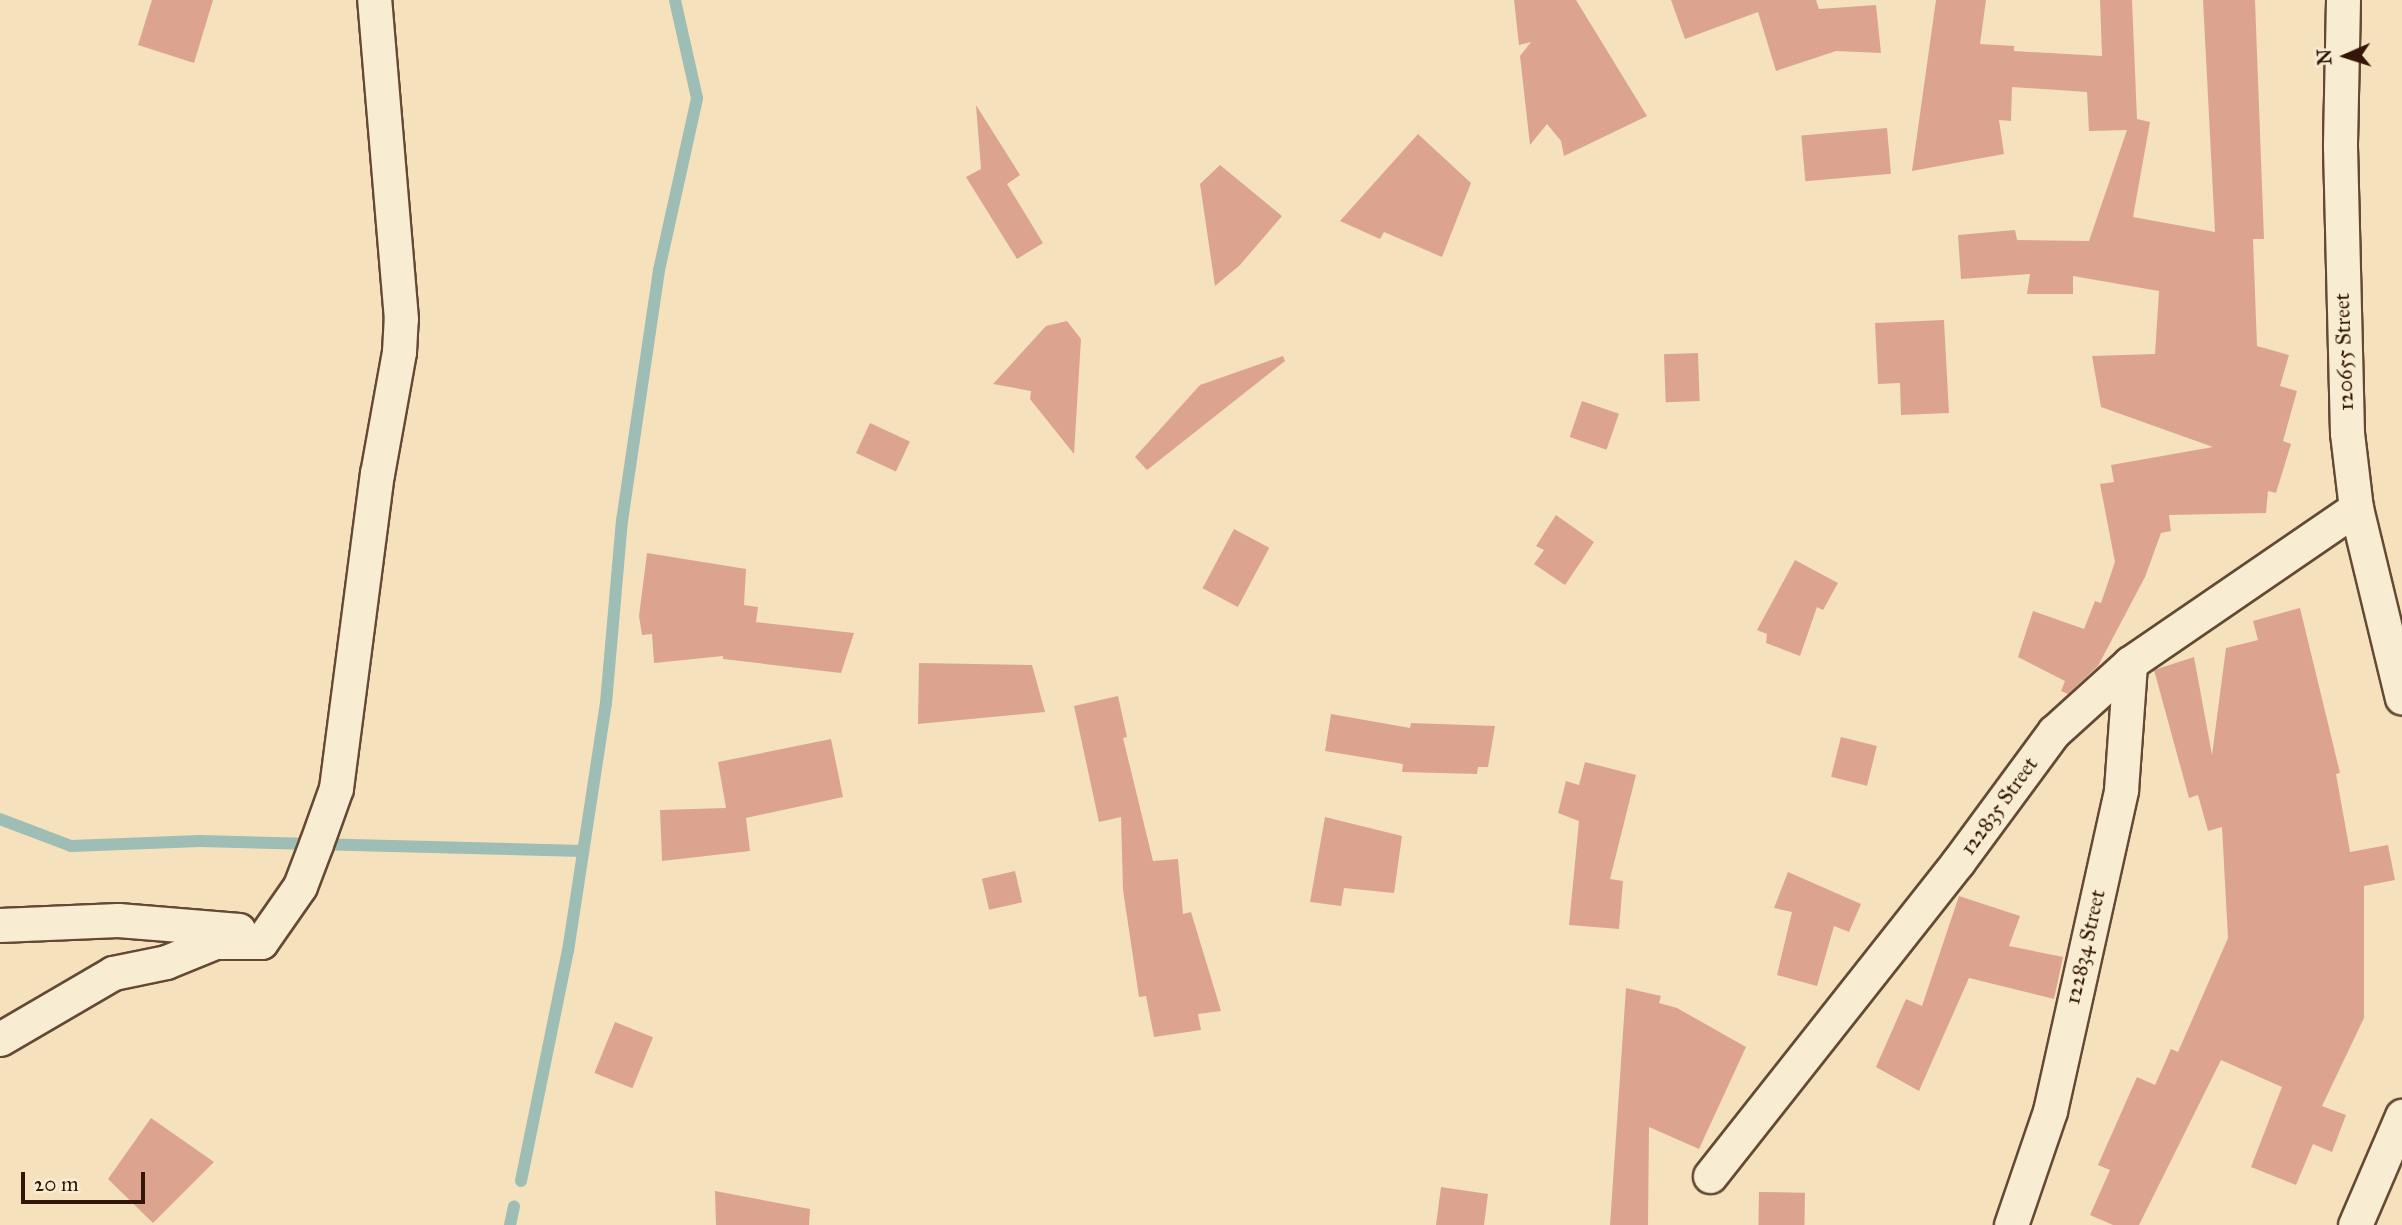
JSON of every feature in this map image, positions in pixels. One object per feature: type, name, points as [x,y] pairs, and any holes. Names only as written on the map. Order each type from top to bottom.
[{"type":"street","points":[[0,1039],[113,973],[166,962],[215,942],[261,942],[300,886],[336,788],[377,474],[399,352],[398,281],[374,0]]},
{"type":"street","name":"120655 Street","points":[[2343,0],[2342,323],[2347,433],[2356,508],[2402,698]]},
{"type":"street","name":"122835 Street","points":[[1710,1176],[1958,862],[2054,732],[2130,663],[2356,508]]},
{"type":"street","name":"122834 Street","points":[[2011,1225],[2050,1111],[2121,790],[2130,663]]},
{"type":"street","points":[[0,925],[118,920],[269,932]]},
{"type":"street","points":[[2354,1225],[2402,1117]]},
{"type":"building","points":[[152,0],[213,0],[194,63],[138,45]]},
{"type":"building","points":[[1514,0],[1576,0],[1647,116],[1564,156],[1561,141],[1547,124],[1530,145],[1520,56],[1531,42],[1519,45]]},
{"type":"building","points":[[1671,0],[1816,0],[1819,9],[1876,5],[1881,53],[1836,51],[1776,71],[1758,12],[1685,39]]},
{"type":"building","points":[[1936,0],[1986,0],[1980,44],[2014,46],[2014,51],[2102,56],[2100,0],[2132,0],[2137,119],[2150,122],[2133,217],[2215,232],[2203,0],[2255,0],[2264,239],[2253,239],[2257,346],[2289,355],[2280,386],[2297,391],[2283,441],[2291,444],[2276,493],[2268,491],[2266,513],[2169,515],[2171,531],[2161,533],[2145,577],[2098,666],[2068,694],[2061,691],[2065,681],[2018,657],[2033,611],[2084,629],[2095,601],[2101,603],[2115,562],[2100,484],[2114,482],[2111,465],[2213,447],[2101,407],[2092,356],[2155,354],[2159,291],[2073,276],[2073,294],[2027,294],[2030,274],[1961,279],[1958,235],[2015,230],[2017,240],[2089,241],[2127,130],[2089,131],[2087,92],[2012,87],[2011,121],[1999,120],[2004,154],[1912,171]]},
{"type":"building","points":[[976,105],[1020,175],[1007,184],[1043,243],[1017,259],[966,177],[981,169]]},
{"type":"building","points":[[1887,128],[1891,174],[1805,181],[1801,135]]},
{"type":"building","points":[[1418,134],[1471,183],[1442,257],[1384,232],[1380,239],[1340,221]]},
{"type":"building","points":[[1220,165],[1282,216],[1240,265],[1215,286],[1200,184]]},
{"type":"building","points":[[1944,320],[1949,413],[1901,415],[1900,383],[1878,384],[1875,323]]},
{"type":"building","points":[[1067,321],[1081,339],[1074,454],[1030,399],[1031,391],[993,384],[1046,326]]},
{"type":"building","points":[[1698,353],[1700,401],[1666,402],[1664,354]]},
{"type":"building","points":[[1283,356],[1285,361],[1147,470],[1135,457],[1200,385]]},
{"type":"building","points":[[1582,401],[1619,414],[1607,450],[1570,437]]},
{"type":"building","points":[[870,423],[910,442],[896,472],[856,453]]},
{"type":"building","points":[[1556,515],[1594,542],[1565,585],[1534,564],[1544,550],[1536,546]]},
{"type":"building","points":[[1234,529],[1269,548],[1238,607],[1203,588]]},
{"type":"building","points":[[647,553],[746,569],[744,605],[758,607],[756,622],[854,633],[841,673],[723,659],[723,656],[654,663],[652,634],[642,635],[639,616]]},
{"type":"building","points":[[1795,560],[1838,583],[1823,610],[1817,607],[1800,656],[1766,643],[1767,634],[1757,630]]},
{"type":"building","points":[[2300,608],[2340,773],[2336,774],[2350,852],[2388,845],[2395,880],[2364,886],[2364,1018],[2322,1106],[2346,1115],[2332,1152],[2313,1144],[2296,1185],[2251,1167],[2282,1087],[2221,1060],[2139,1225],[2113,1225],[2090,1215],[2110,1170],[2098,1165],[2137,1077],[2155,1085],[2171,1049],[2178,1052],[2228,938],[2222,827],[2208,831],[2198,795],[2189,798],[2154,670],[2194,657],[2212,755],[2226,648],[2258,640],[2253,621]]},
{"type":"building","points":[[919,663],[1032,665],[1045,712],[918,724]]},
{"type":"building","points":[[1118,696],[1127,737],[1123,738],[1153,861],[1178,859],[1183,914],[1191,912],[1221,1011],[1198,1014],[1201,1030],[1154,1037],[1146,996],[1139,997],[1123,890],[1121,817],[1099,822],[1074,706]]},
{"type":"building","points":[[1331,714],[1410,728],[1411,723],[1495,726],[1488,767],[1478,767],[1477,774],[1402,772],[1403,764],[1325,751]]},
{"type":"building","points":[[1841,737],[1877,746],[1867,786],[1831,777]]},
{"type":"building","points":[[831,739],[843,797],[746,818],[750,851],[662,861],[660,810],[726,808],[718,762]]},
{"type":"building","points":[[1585,762],[1636,775],[1610,879],[1623,881],[1619,929],[1569,925],[1579,821],[1558,813],[1566,781],[1579,785]]},
{"type":"building","points":[[1325,817],[1402,836],[1394,893],[1344,888],[1341,906],[1310,902]]},
{"type":"building","points":[[1015,871],[1022,902],[989,910],[982,879]]},
{"type":"building","points":[[1788,872],[1861,904],[1849,932],[1834,926],[1817,986],[1777,975],[1792,912],[1774,908]]},
{"type":"building","points":[[1959,896],[2020,916],[2009,946],[2063,957],[2054,999],[1969,978],[1919,1091],[1876,1067],[1906,999],[1922,1006]]},
{"type":"building","points":[[1626,988],[1661,996],[1659,1003],[1677,1008],[1746,1047],[1699,1149],[1649,1127],[1648,1225],[1610,1225]]},
{"type":"building","points":[[615,1022],[653,1037],[632,1088],[594,1073]]},
{"type":"building","points":[[151,1118],[214,1162],[153,1223],[108,1179]]},
{"type":"building","points":[[1441,1187],[1488,1194],[1484,1225],[1436,1225]]},
{"type":"building","points":[[715,1191],[810,1209],[809,1225],[716,1225]]},
{"type":"building","points":[[1759,1192],[1805,1193],[1804,1225],[1758,1225]]},
{"type":"waterway","points":[[521,1181],[568,951],[606,703],[622,521],[659,270],[697,98],[675,0]]},
{"type":"waterway","points":[[0,819],[71,846],[200,841],[583,851]]},
{"type":"waterway","points":[[510,1225],[514,1206]]}]
